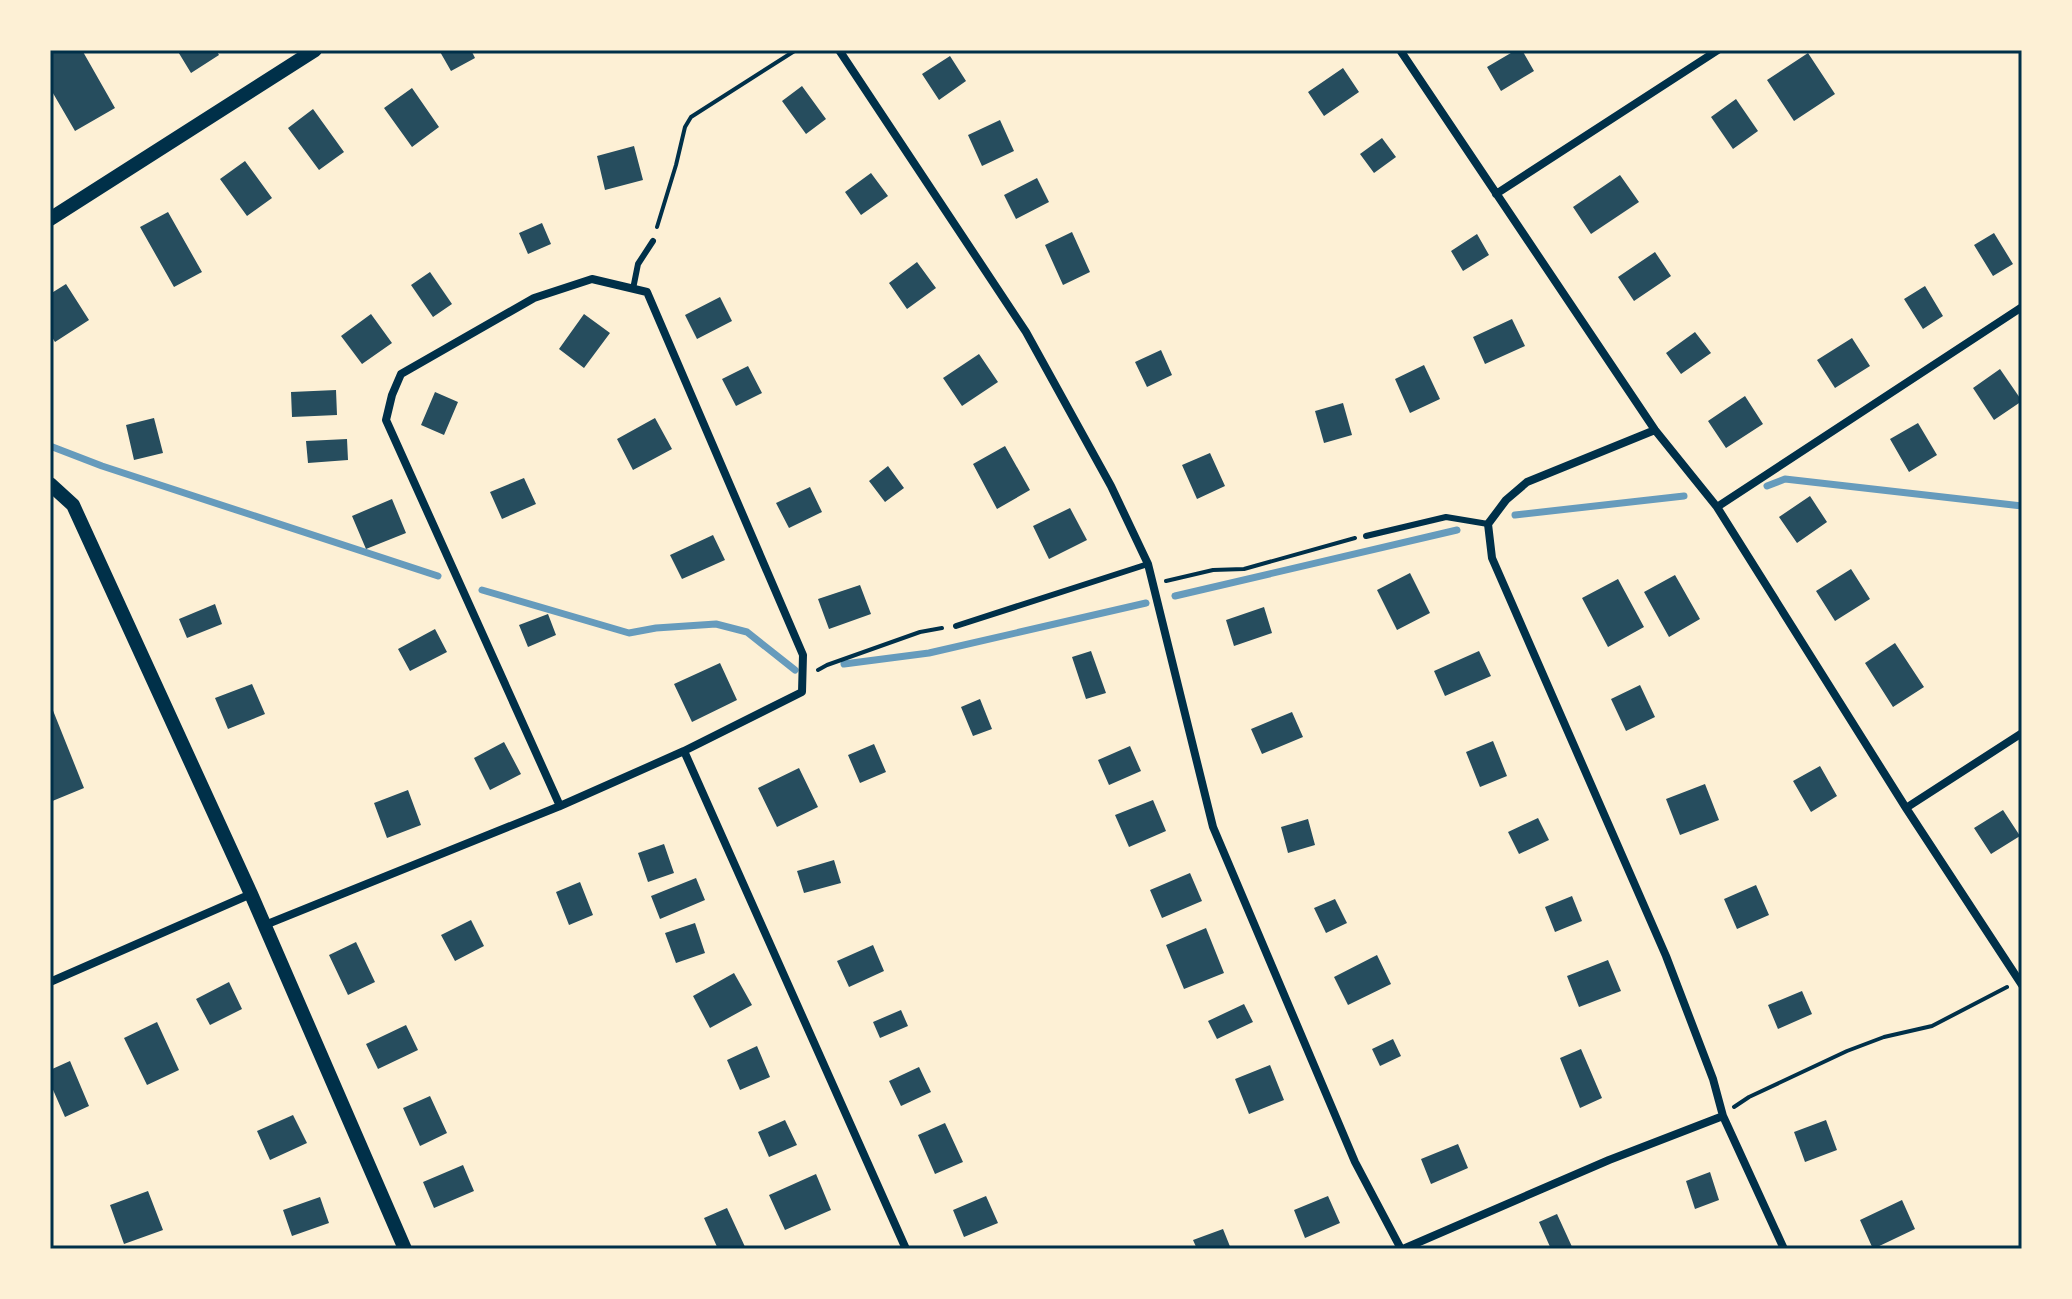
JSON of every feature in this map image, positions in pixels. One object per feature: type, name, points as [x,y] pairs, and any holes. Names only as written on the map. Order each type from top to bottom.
[{"type":"street","points":[[50,219],[315,50]]},
{"type":"street","points":[[839,50],[1026,332],[1111,486],[1148,564],[1213,827],[1355,1162],[1402,1249],[1609,1160],[1723,1116]]},
{"type":"street","points":[[1400,50],[1655,430],[1717,507],[2020,983]]},
{"type":"street","points":[[1496,194],[1718,50]]},
{"type":"street","points":[[265,925],[560,806],[684,751],[802,692],[803,655],[647,292],[592,279],[534,298],[401,374],[386,420],[560,806]]},
{"type":"street","points":[[1717,507],[2022,307]]},
{"type":"street","points":[[1655,430],[1527,482],[1506,500],[1488,524],[1492,558],[1666,956],[1713,1079],[1723,1116],[1784,1249]]},
{"type":"street","points":[[50,484],[73,505],[265,925],[405,1249]]},
{"type":"street","points":[[1906,808],[2022,733]]},
{"type":"street","points":[[684,751],[906,1249]]},
{"type":"street","points":[[50,982],[251,894]]},
{"type":"lane","points":[[633,289],[638,264],[653,241]]},
{"type":"lane","points":[[1366,536],[1446,517],[1488,524]]},
{"type":"lane","points":[[956,626],[1148,564]]},
{"type":"path","points":[[653,241],[685,127],[691,117],[796,50]]},
{"type":"path","points":[[1153,584],[1213,570],[1244,569],[1366,536]]},
{"type":"path","points":[[803,679],[827,665],[913,634],[956,626]]},
{"type":"path","points":[[1723,1116],[1749,1097],[1847,1051],[1884,1037],[1932,1026],[2020,983]]},
{"type":"building","points":[[50,50],[82,50],[115,108],[75,131],[50,88]]},
{"type":"building","points":[[177,50],[216,50],[219,55],[191,73]]},
{"type":"building","points":[[439,50],[471,50],[475,58],[451,71]]},
{"type":"building","points":[[1516,50],[1522,50],[1534,71],[1501,91],[1487,67]]},
{"type":"building","points":[[1808,53],[1835,94],[1794,121],[1767,80]]},
{"type":"building","points":[[950,56],[966,81],[939,100],[922,74]]},
{"type":"building","points":[[1343,68],[1359,92],[1324,116],[1308,92]]},
{"type":"building","points":[[802,86],[826,119],[806,134],[782,101]]},
{"type":"building","points":[[412,88],[439,127],[412,147],[384,108]]},
{"type":"building","points":[[1736,99],[1758,131],[1733,149],[1711,117]]},
{"type":"building","points":[[313,109],[344,152],[319,170],[288,128]]},
{"type":"building","points":[[1000,120],[1014,151],[982,166],[968,135]]},
{"type":"building","points":[[1382,138],[1396,157],[1374,173],[1360,154]]},
{"type":"building","points":[[634,146],[643,180],[605,190],[597,156]]},
{"type":"building","points":[[245,161],[272,198],[247,216],[220,179]]},
{"type":"building","points":[[871,173],[888,196],[861,215],[845,192]]},
{"type":"building","points":[[1620,175],[1639,202],[1591,234],[1573,207]]},
{"type":"building","points":[[1037,178],[1049,202],[1016,219],[1004,195]]},
{"type":"building","points":[[168,212],[202,272],[174,287],[140,227]]},
{"type":"building","points":[[542,223],[551,244],[528,254],[519,233]]},
{"type":"building","points":[[1072,232],[1090,272],[1063,285],[1045,245]]},
{"type":"building","points":[[1994,233],[2013,264],[1993,276],[1974,245]]},
{"type":"building","points":[[1477,234],[1489,255],[1463,271],[1451,251]]},
{"type":"building","points":[[1655,252],[1671,276],[1634,301],[1618,277]]},
{"type":"building","points":[[917,262],[936,288],[907,309],[889,283]]},
{"type":"building","points":[[430,272],[452,304],[433,317],[411,285]]},
{"type":"building","points":[[66,284],[89,320],[55,342],[50,334],[50,294]]},
{"type":"building","points":[[1925,286],[1943,316],[1923,329],[1904,299]]},
{"type":"building","points":[[720,297],[732,321],[697,339],[685,315]]},
{"type":"building","points":[[371,314],[392,343],[362,364],[341,336]]},
{"type":"building","points":[[584,314],[610,333],[584,368],[559,349]]},
{"type":"building","points":[[1512,319],[1525,346],[1485,364],[1473,337]]},
{"type":"building","points":[[1695,332],[1711,353],[1681,374],[1666,353]]},
{"type":"building","points":[[1852,338],[1870,366],[1835,388],[1817,360]]},
{"type":"building","points":[[1161,350],[1172,375],[1147,387],[1135,362]]},
{"type":"building","points":[[979,354],[998,382],[962,406],[943,378]]},
{"type":"building","points":[[1424,365],[1440,399],[1410,413],[1395,379]]},
{"type":"building","points":[[748,366],[762,393],[736,406],[722,379]]},
{"type":"building","points":[[2000,369],[2022,401],[1994,420],[1973,388]]},
{"type":"building","points":[[336,390],[337,415],[292,417],[291,392]]},
{"type":"building","points":[[435,392],[458,402],[444,435],[421,425]]},
{"type":"building","points":[[1745,396],[1763,424],[1726,448],[1708,421]]},
{"type":"building","points":[[1343,403],[1352,435],[1324,443],[1315,411]]},
{"type":"building","points":[[154,418],[163,453],[134,460],[126,425]]},
{"type":"building","points":[[655,418],[672,449],[633,470],[617,439]]},
{"type":"building","points":[[1918,423],[1937,455],[1909,472],[1890,439]]},
{"type":"building","points":[[347,439],[348,460],[308,463],[306,441]]},
{"type":"building","points":[[1005,446],[1030,490],[997,509],[973,464]]},
{"type":"building","points":[[1210,453],[1225,486],[1197,499],[1182,465]]},
{"type":"building","points":[[888,466],[904,488],[885,502],[869,481]]},
{"type":"building","points":[[524,478],[536,504],[502,519],[490,492]]},
{"type":"building","points":[[810,487],[822,512],[789,528],[776,503]]},
{"type":"building","points":[[1810,496],[1827,522],[1797,543],[1779,517]]},
{"type":"building","points":[[392,499],[406,533],[366,549],[352,516]]},
{"type":"building","points":[[1070,508],[1087,540],[1049,559],[1033,526]]},
{"type":"building","points":[[713,535],[725,560],[682,579],[670,555]]},
{"type":"building","points":[[1851,569],[1870,599],[1835,621],[1816,591]]},
{"type":"building","points":[[1410,573],[1430,613],[1397,630],[1377,590]]},
{"type":"building","points":[[1675,575],[1700,619],[1669,637],[1644,592]]},
{"type":"building","points":[[1618,579],[1644,627],[1608,647],[1582,598]]},
{"type":"building","points":[[860,585],[871,614],[829,629],[818,599]]},
{"type":"building","points":[[215,604],[222,624],[187,638],[179,619]]},
{"type":"building","points":[[1264,607],[1272,633],[1234,646],[1226,620]]},
{"type":"building","points":[[548,614],[556,635],[528,647],[519,625]]},
{"type":"building","points":[[435,629],[447,652],[410,671],[398,649]]},
{"type":"building","points":[[1895,643],[1924,687],[1893,707],[1865,663]]},
{"type":"building","points":[[1091,651],[1106,693],[1086,699],[1072,657]]},
{"type":"building","points":[[1479,651],[1491,676],[1445,696],[1434,671]]},
{"type":"building","points":[[720,663],[737,700],[692,722],[674,684]]},
{"type":"building","points":[[252,684],[265,714],[228,729],[215,698]]},
{"type":"building","points":[[1640,685],[1655,717],[1626,731],[1611,699]]},
{"type":"building","points":[[980,699],[992,729],[973,736],[961,707]]},
{"type":"building","points":[[50,703],[84,788],[50,802]]},
{"type":"building","points":[[1292,712],[1303,737],[1262,754],[1251,729]]},
{"type":"building","points":[[1493,741],[1507,776],[1480,787],[1466,752]]},
{"type":"building","points":[[504,742],[521,774],[490,790],[474,758]]},
{"type":"building","points":[[874,744],[886,772],[860,783],[848,755]]},
{"type":"building","points":[[1130,746],[1141,771],[1109,785],[1098,760]]},
{"type":"building","points":[[1820,766],[1837,796],[1811,812],[1793,781]]},
{"type":"building","points":[[799,768],[818,807],[777,827],[758,788]]},
{"type":"building","points":[[1705,784],[1719,820],[1680,835],[1666,799]]},
{"type":"building","points":[[408,790],[421,825],[387,838],[374,803]]},
{"type":"building","points":[[1153,800],[1166,831],[1129,847],[1115,815]]},
{"type":"building","points":[[2003,810],[2020,836],[1991,854],[1974,828]]},
{"type":"building","points":[[1538,818],[1549,840],[1519,854],[1508,832]]},
{"type":"building","points":[[1308,819],[1315,845],[1288,853],[1281,827]]},
{"type":"building","points":[[664,844],[674,873],[648,882],[638,853]]},
{"type":"building","points":[[834,860],[841,883],[804,893],[797,871]]},
{"type":"building","points":[[1190,873],[1202,901],[1162,918],[1150,890]]},
{"type":"building","points":[[696,878],[705,900],[660,919],[651,896]]},
{"type":"building","points":[[580,882],[593,915],[569,925],[556,892]]},
{"type":"building","points":[[1756,885],[1769,915],[1737,929],[1724,899]]},
{"type":"building","points":[[1572,896],[1582,921],[1555,932],[1545,907]]},
{"type":"building","points":[[1335,899],[1347,923],[1326,933],[1314,908]]},
{"type":"building","points":[[471,920],[484,946],[455,961],[441,935]]},
{"type":"building","points":[[695,923],[705,953],[676,963],[665,933]]},
{"type":"building","points":[[1206,928],[1224,973],[1184,989],[1166,945]]},
{"type":"building","points":[[356,942],[375,982],[348,995],[329,955]]},
{"type":"building","points":[[873,945],[884,971],[849,987],[837,961]]},
{"type":"building","points":[[1377,955],[1391,984],[1348,1005],[1334,977]]},
{"type":"building","points":[[1608,960],[1621,991],[1579,1007],[1567,976]]},
{"type":"building","points":[[734,973],[752,1005],[710,1028],[693,996]]},
{"type":"building","points":[[229,982],[242,1009],[210,1025],[196,999]]},
{"type":"building","points":[[1802,991],[1812,1014],[1778,1029],[1768,1005]]},
{"type":"building","points":[[1244,1004],[1253,1022],[1217,1039],[1208,1021]]},
{"type":"building","points":[[901,1010],[908,1026],[880,1038],[873,1022]]},
{"type":"building","points":[[157,1022],[179,1070],[147,1085],[124,1038]]},
{"type":"building","points":[[406,1025],[418,1050],[378,1069],[366,1044]]},
{"type":"building","points":[[1393,1039],[1401,1056],[1380,1066],[1372,1049]]},
{"type":"building","points":[[757,1046],[770,1077],[740,1090],[727,1060]]},
{"type":"building","points":[[1581,1049],[1602,1098],[1580,1108],[1560,1058]]},
{"type":"building","points":[[70,1061],[89,1106],[65,1117],[50,1083],[50,1070]]},
{"type":"building","points":[[1270,1065],[1284,1100],[1249,1114],[1235,1079]]},
{"type":"building","points":[[919,1067],[931,1092],[901,1106],[889,1081]]},
{"type":"building","points":[[430,1096],[447,1133],[420,1146],[403,1108]]},
{"type":"building","points":[[293,1115],[307,1143],[270,1160],[257,1131]]},
{"type":"building","points":[[785,1120],[797,1145],[769,1157],[758,1132]]},
{"type":"building","points":[[1826,1120],[1837,1150],[1805,1162],[1794,1132]]},
{"type":"building","points":[[945,1123],[963,1162],[935,1174],[918,1135]]},
{"type":"building","points":[[1458,1144],[1468,1168],[1431,1184],[1421,1159]]},
{"type":"building","points":[[463,1165],[474,1191],[434,1208],[423,1182]]},
{"type":"building","points":[[1710,1172],[1719,1200],[1695,1209],[1686,1181]]},
{"type":"building","points":[[816,1174],[831,1210],[785,1230],[769,1195]]},
{"type":"building","points":[[148,1191],[163,1230],[124,1244],[110,1205]]},
{"type":"building","points":[[986,1196],[998,1223],[964,1237],[953,1210]]},
{"type":"building","points":[[1328,1196],[1340,1223],[1305,1238],[1294,1210]]},
{"type":"building","points":[[320,1197],[329,1223],[292,1236],[283,1210]]},
{"type":"building","points":[[1902,1200],[1915,1229],[1873,1249],[1860,1220]]},
{"type":"building","points":[[727,1208],[746,1249],[718,1249],[704,1218]]},
{"type":"building","points":[[1557,1214],[1573,1249],[1551,1249],[1539,1222]]},
{"type":"building","points":[[1223,1229],[1231,1249],[1197,1249],[1193,1240]]},
{"type":"waterway","points":[[50,446],[102,466],[438,576]]},
{"type":"waterway","points":[[1767,486],[1785,479],[2022,506]]},
{"type":"waterway","points":[[1515,515],[1684,496]]},
{"type":"waterway","points":[[1175,596],[1457,530]]},
{"type":"waterway","points":[[482,590],[629,633],[716,624],[747,632],[795,670]]},
{"type":"waterway","points":[[844,664],[929,653],[1146,603]]}]
